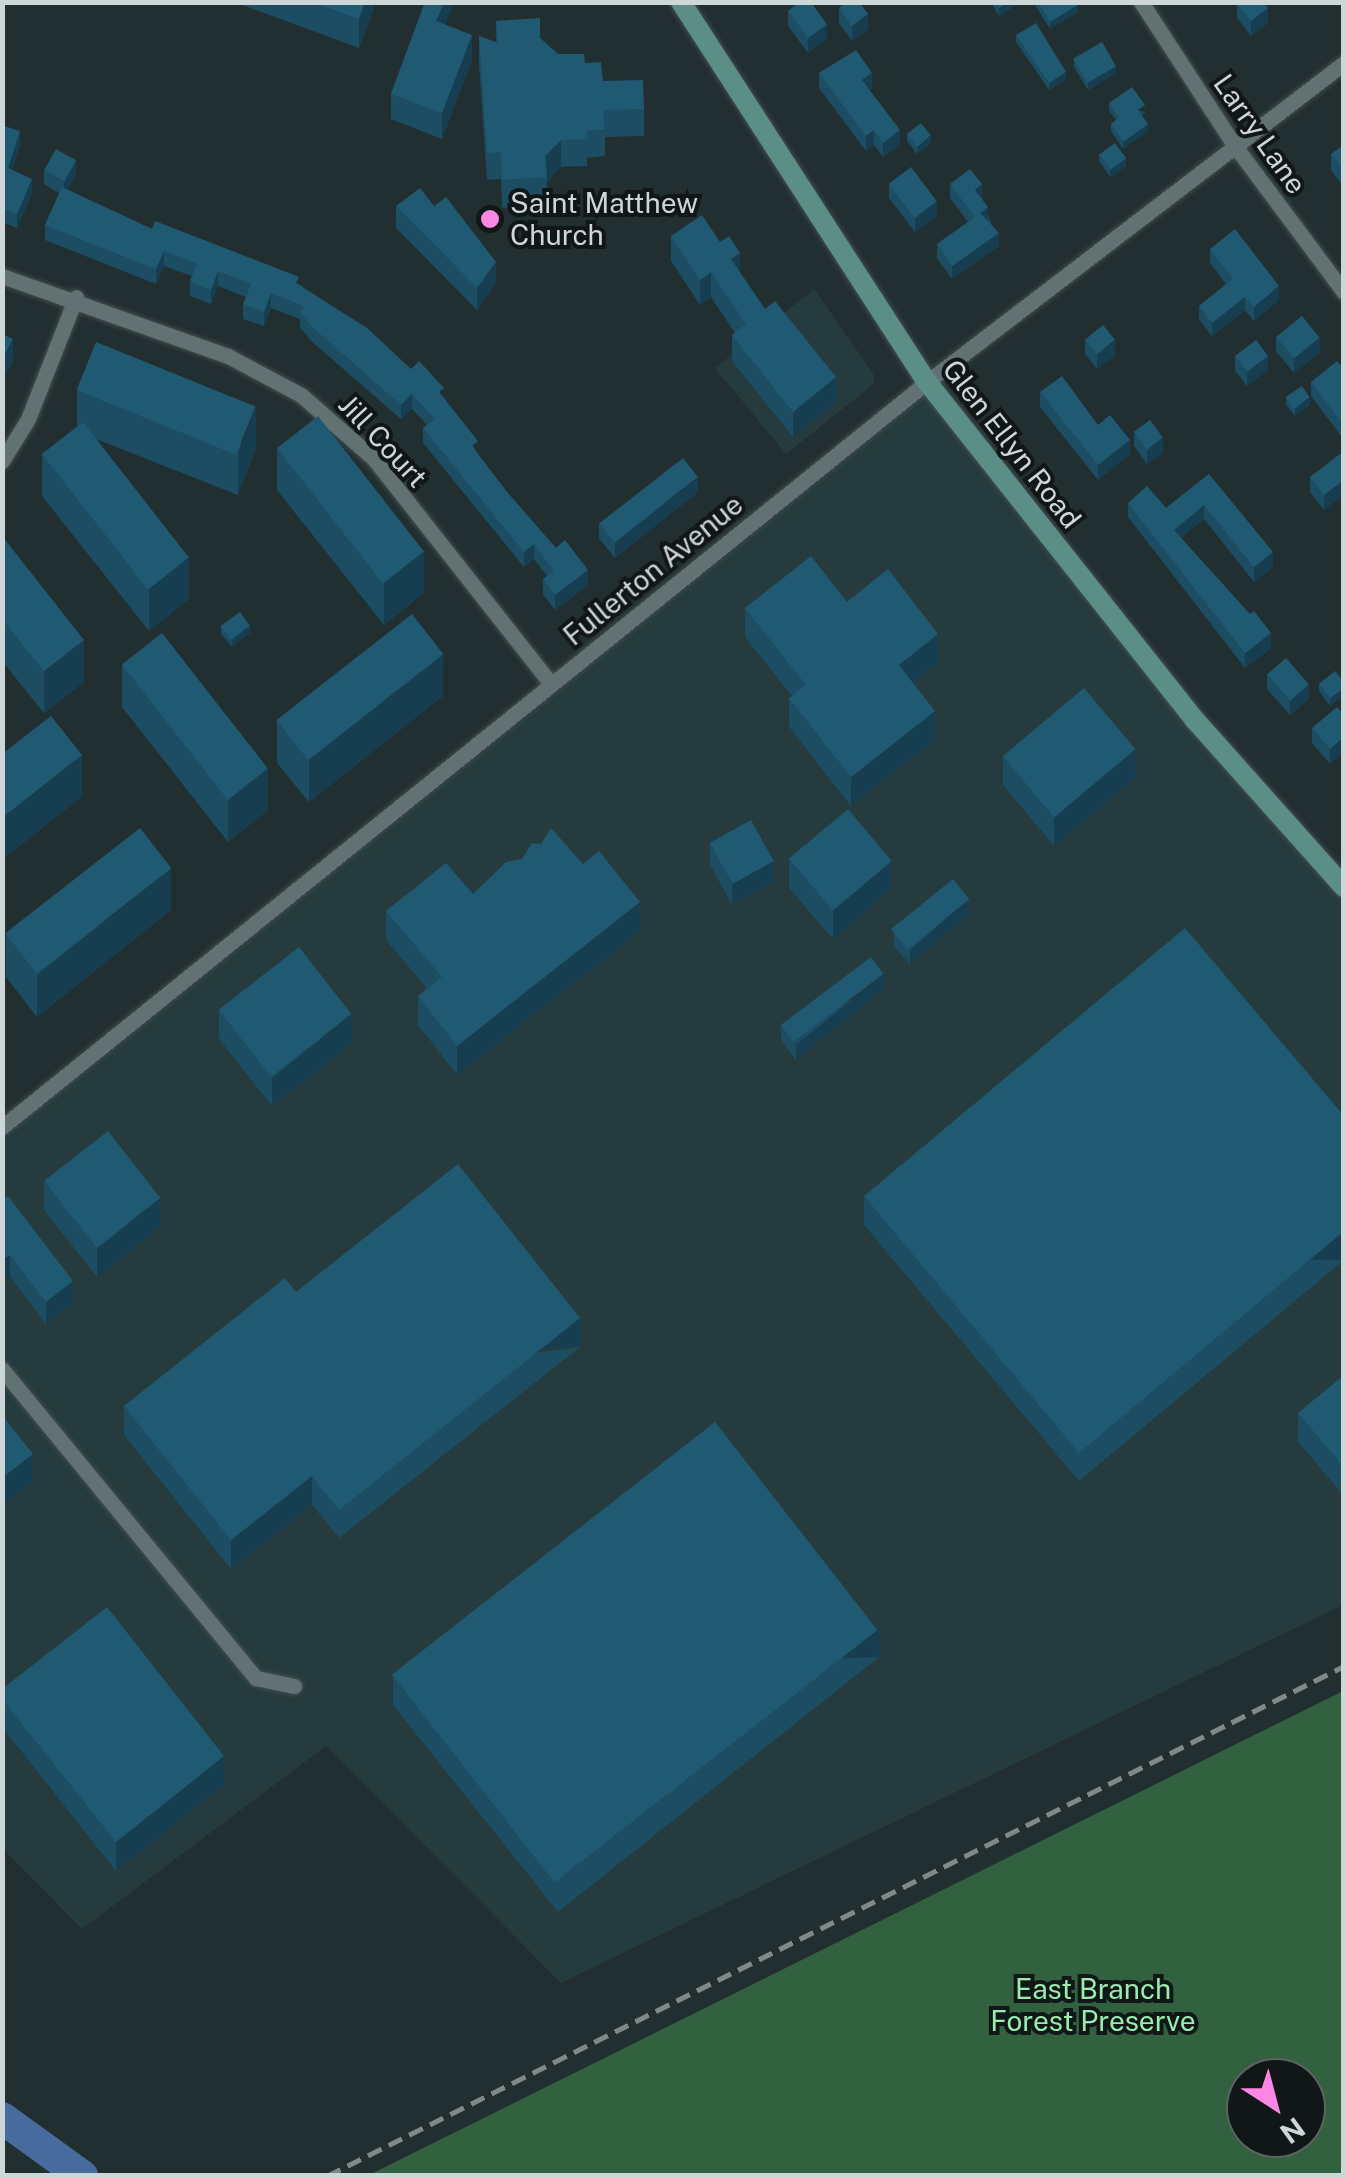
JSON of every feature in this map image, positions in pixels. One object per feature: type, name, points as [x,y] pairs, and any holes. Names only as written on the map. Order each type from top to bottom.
[{"type":"street","name":"Glen Ellyn Road","points":[[682,2],[928,382],[1195,720],[1344,887]]},
{"type":"street","name":"Larry Lane","points":[[1140,2],[1235,146],[1344,292]]},
{"type":"street","name":"Fullerton Avenue","points":[[2,1127],[928,382],[1344,62]]},
{"type":"street","name":"Jill Court","points":[[2,276],[76,297],[252,367],[336,422],[374,459],[551,684]]},
{"type":"street","points":[[2,460],[28,419],[76,297]]},
{"type":"street","points":[[2,1369],[256,1678],[294,1686]]},
{"type":"shaded area","points":[[814,289],[873,373],[874,384],[786,454],[715,368]]},
{"type":"shaded area","points":[[926,395],[1174,710],[1343,897],[1343,1605],[561,1983],[326,1746],[82,1929],[3,1849],[3,1138]]},
{"type":"green space","name":"East Branch Forest Preserve","points":[[1343,1691],[1343,2175],[369,2175]]},
{"type":"building","points":[[313,2],[365,2],[359,19]]},
{"type":"building","points":[[425,2],[444,2],[436,21],[472,35],[442,113],[391,94]]},
{"type":"building","points":[[799,2],[811,2],[827,25],[808,38],[788,11]]},
{"type":"building","points":[[846,2],[859,2],[868,14],[852,26],[839,8]]},
{"type":"building","points":[[1038,2],[1076,2],[1078,5],[1050,22]]},
{"type":"building","points":[[1239,2],[1264,2],[1268,8],[1251,21]]},
{"type":"building","points":[[540,18],[540,38],[558,54],[584,54],[585,63],[601,62],[603,81],[643,80],[644,109],[603,110],[605,129],[587,131],[587,139],[561,140],[545,156],[547,177],[502,180],[501,152],[487,153],[479,36],[498,43],[496,21]]},
{"type":"building","points":[[1036,23],[1066,72],[1049,83],[1016,35]]},
{"type":"building","points":[[1102,42],[1116,66],[1087,83],[1073,58]]},
{"type":"building","points":[[856,50],[872,73],[862,80],[900,130],[883,143],[874,130],[866,136],[819,73]]},
{"type":"building","points":[[1132,87],[1145,105],[1138,110],[1148,124],[1123,142],[1111,124],[1119,118],[1109,103]]},
{"type":"building","points":[[921,123],[931,136],[917,147],[907,134]]},
{"type":"building","points":[[4,126],[20,131],[8,168],[32,179],[17,214],[2,208]]},
{"type":"building","points":[[1115,143],[1126,158],[1111,170],[1100,154]]},
{"type":"building","points":[[1344,145],[1344,171],[1331,154]]},
{"type":"building","points":[[56,149],[76,160],[64,181],[44,170]]},
{"type":"building","points":[[911,167],[937,201],[915,218],[889,184]]},
{"type":"building","points":[[970,169],[982,184],[975,190],[988,207],[980,213],[999,233],[952,266],[937,244],[975,217],[950,184]]},
{"type":"building","points":[[62,187],[152,229],[155,221],[299,277],[296,283],[367,328],[411,369],[419,361],[444,388],[439,392],[478,441],[472,446],[507,492],[556,548],[565,540],[588,570],[555,595],[543,579],[554,571],[534,544],[524,552],[423,428],[435,419],[412,394],[401,405],[311,326],[300,312],[304,306],[271,293],[264,312],[243,304],[251,284],[218,271],[211,290],[190,281],[197,264],[164,251],[156,269],[45,225]]},
{"type":"building","points":[[420,188],[434,206],[446,197],[496,262],[477,288],[396,206]]},
{"type":"building","points":[[702,215],[720,242],[729,236],[740,253],[731,259],[765,309],[775,301],[836,377],[793,412],[732,335],[746,324],[711,272],[700,280],[671,236]]},
{"type":"building","points":[[1235,229],[1279,286],[1254,307],[1245,297],[1212,323],[1199,306],[1233,279],[1210,249]]},
{"type":"building","points":[[1302,316],[1320,338],[1294,359],[1276,337]]},
{"type":"building","points":[[1103,325],[1115,340],[1097,354],[1085,339]]},
{"type":"building","points":[[2,334],[13,339],[2,360]]},
{"type":"building","points":[[1256,340],[1268,356],[1247,372],[1235,356]]},
{"type":"building","points":[[96,342],[255,406],[236,455],[77,390]]},
{"type":"building","points":[[1337,361],[1344,369],[1344,426],[1311,382]]},
{"type":"building","points":[[1062,376],[1098,425],[1110,415],[1130,440],[1098,465],[1040,392]]},
{"type":"building","points":[[1302,386],[1310,398],[1293,409],[1285,397]]},
{"type":"building","points":[[318,416],[424,552],[383,584],[277,448]]},
{"type":"building","points":[[1150,420],[1163,438],[1147,450],[1134,432]]},
{"type":"building","points":[[83,422],[189,558],[148,590],[42,454]]},
{"type":"building","points":[[1340,454],[1344,458],[1344,480],[1324,495],[1310,477]]},
{"type":"building","points":[[683,458],[698,477],[614,542],[599,523]]},
{"type":"building","points":[[1209,474],[1273,552],[1254,567],[1204,505],[1174,530],[1271,633],[1245,653],[1128,503],[1147,486],[1166,508]]},
{"type":"building","points":[[2,536],[84,640],[44,671],[2,619]]},
{"type":"building","points":[[811,556],[847,602],[888,569],[938,634],[899,665],[935,711],[851,777],[789,698],[806,685],[745,608]]},
{"type":"building","points":[[240,612],[250,626],[231,640],[221,626]]},
{"type":"building","points":[[412,614],[443,654],[308,760],[276,720]]},
{"type":"building","points":[[162,633],[268,769],[228,800],[122,664]]},
{"type":"building","points":[[1286,658],[1309,684],[1290,701],[1267,674]]},
{"type":"building","points":[[1335,671],[1344,688],[1330,698],[1319,684]]},
{"type":"building","points":[[1084,688],[1135,749],[1054,817],[1003,756]]},
{"type":"building","points":[[1337,707],[1344,715],[1344,737],[1330,749],[1312,728]]},
{"type":"building","points":[[51,716],[82,755],[2,818],[2,754]]},
{"type":"building","points":[[848,809],[892,861],[833,911],[789,858]]},
{"type":"building","points":[[751,820],[774,861],[733,884],[710,843]]},
{"type":"building","points":[[140,828],[171,868],[37,973],[5,933]]},
{"type":"building","points":[[551,828],[583,864],[599,851],[640,902],[457,1046],[418,996],[442,977],[386,911],[446,863],[473,894],[506,862],[522,859],[532,843],[541,844]]},
{"type":"building","points":[[953,879],[969,899],[907,950],[891,929]]},
{"type":"building","points":[[1185,928],[1344,1116],[1344,1231],[1079,1453],[864,1196]]},
{"type":"building","points":[[299,947],[351,1014],[271,1077],[219,1010]]},
{"type":"building","points":[[871,957],[884,974],[793,1042],[781,1025]]},
{"type":"building","points":[[108,1131],[160,1198],[97,1248],[44,1181]]},
{"type":"building","points":[[458,1164],[580,1318],[339,1510],[312,1476],[231,1540],[124,1406],[285,1278],[296,1292]]},
{"type":"building","points":[[8,1196],[73,1281],[46,1302],[10,1255],[2,1260],[2,1199]]},
{"type":"building","points":[[1344,1375],[1344,1467],[1298,1413]]},
{"type":"building","points":[[2,1415],[33,1454],[2,1478]]},
{"type":"building","points":[[715,1422],[878,1630],[554,1882],[392,1674]]},
{"type":"building","points":[[107,1607],[224,1756],[116,1842],[2,1699],[2,1689]]},
{"type":"waterway","points":[[2,2118],[82,2176]]},
{"type":"railway","points":[[327,2176],[1344,1666]]},
{"type":"place","name":"Saint Matthew Church","points":[[490,219]]}]
